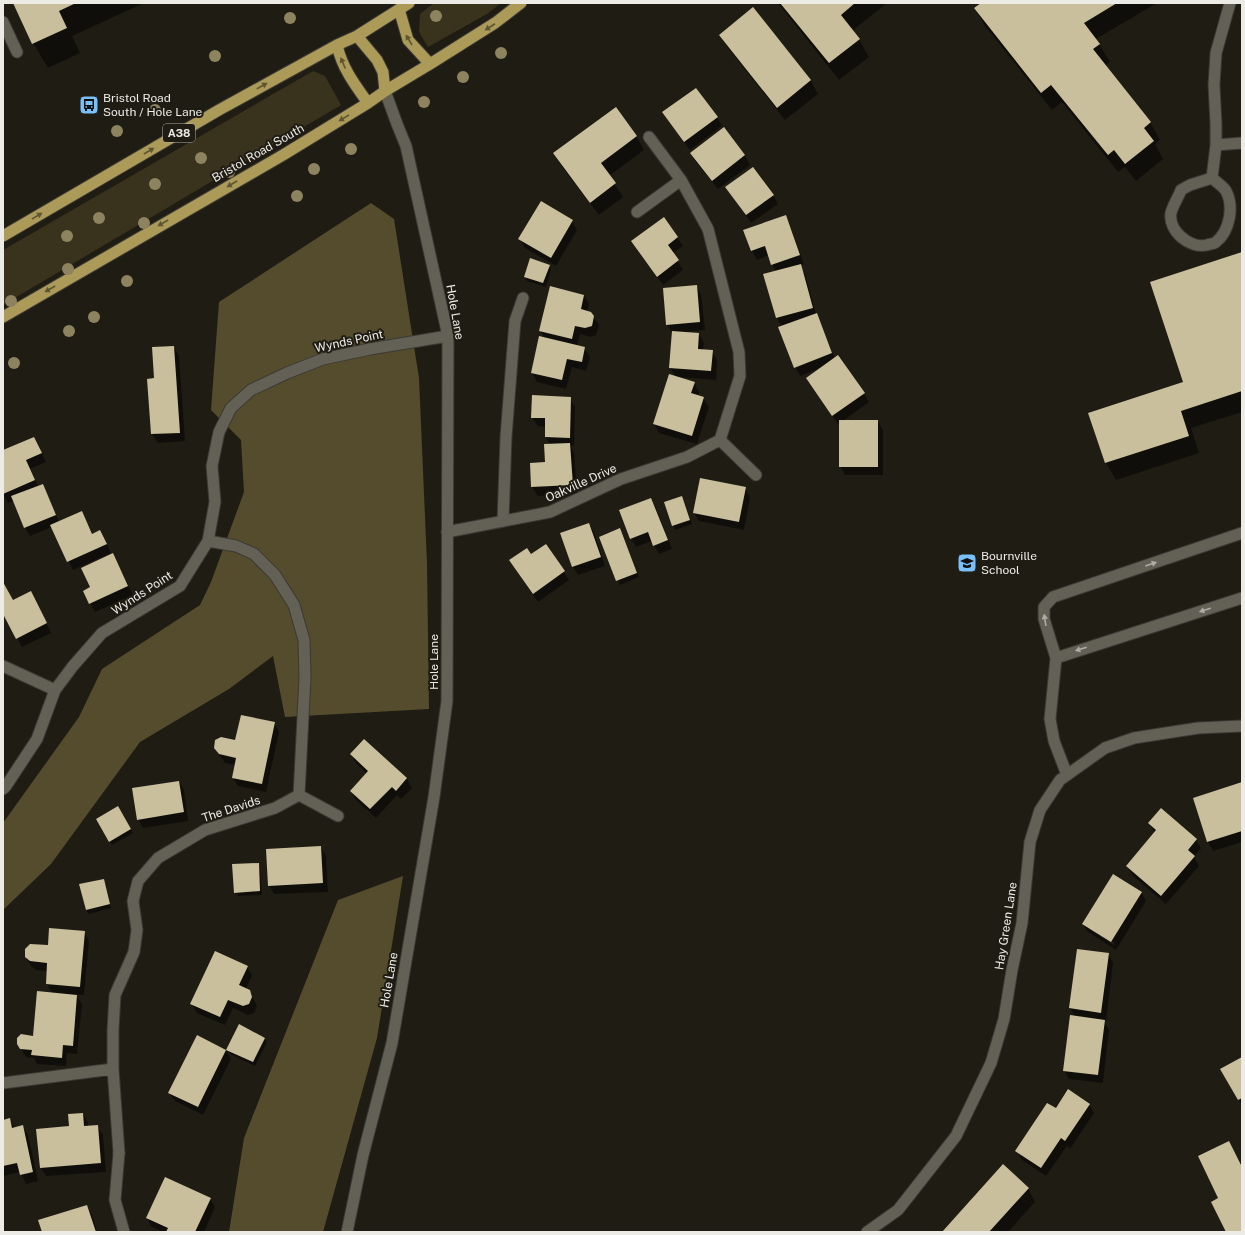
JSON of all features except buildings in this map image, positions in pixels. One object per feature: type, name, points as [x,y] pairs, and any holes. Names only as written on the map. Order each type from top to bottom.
[{"type":"highway","name":"A38","points":[[3,236],[219,110],[337,45],[357,36],[409,3]]},
{"type":"highway","name":"Bristol Road South","points":[[3,317],[283,155],[495,23],[521,3]]},
{"type":"highway","points":[[399,9],[408,40],[430,64]]},
{"type":"highway","points":[[357,36],[377,60],[383,72],[386,91]]},
{"type":"highway","points":[[337,45],[349,76],[368,103]]},
{"type":"street","points":[[1212,178],[1216,145],[1214,85],[1216,53],[1230,3]]},
{"type":"street","points":[[3,22],[16,52]]},
{"type":"street","name":"Hole Lane","points":[[347,1232],[363,1155],[392,1043],[434,797],[447,701],[448,336],[406,146],[386,91]]},
{"type":"street","points":[[649,137],[681,180],[708,229],[739,352],[740,376],[720,440],[756,475]]},
{"type":"street","points":[[1216,145],[1242,143]]},
{"type":"street","points":[[1212,178],[1226,190],[1230,205],[1229,218],[1224,232],[1215,243],[1203,246],[1190,243],[1178,235],[1173,225],[1171,213],[1181,190],[1190,185],[1212,178]]},
{"type":"street","points":[[637,212],[681,180]]},
{"type":"street","points":[[503,521],[506,437],[515,321],[523,298]]},
{"type":"street","name":"Wynds Point","points":[[3,789],[37,739],[55,690],[73,666],[102,633],[180,586],[208,541],[215,502],[212,466],[219,432],[232,408],[251,390],[287,372],[323,359],[370,349],[448,336]]},
{"type":"street","name":"Oakville Drive","points":[[447,532],[550,512],[621,479],[687,457],[720,440]]},
{"type":"street","points":[[1067,776],[1063,769],[1054,741],[1050,719],[1056,658],[1044,619],[1044,607],[1053,597],[1242,533]]},
{"type":"street","points":[[208,541],[236,546],[254,554],[275,575],[294,605],[304,640],[305,678],[299,795],[338,816]]},
{"type":"street","points":[[1056,658],[1242,598]]},
{"type":"street","points":[[3,666],[55,690]]},
{"type":"street","name":"Hay Green Lane","points":[[867,1232],[898,1210],[956,1136],[991,1064],[1004,1019],[1022,923],[1030,842],[1040,810],[1060,780],[1105,748],[1134,738],[1198,728],[1242,726]]},
{"type":"street","name":"The Davids","points":[[124,1232],[115,1200],[119,1153],[113,1069],[113,1030],[115,995],[134,952],[137,930],[133,901],[138,881],[158,858],[205,830],[274,808],[299,795]]},
{"type":"street","points":[[3,1083],[113,1069]]},
{"type":"shaded area","points":[[434,3],[501,3],[487,14],[428,47],[419,32],[420,14]]},
{"type":"shaded area","points":[[313,71],[325,76],[341,105],[3,305],[3,250]]},
{"type":"shaded area","points":[[371,203],[394,219],[419,378],[427,563],[429,709],[285,717],[273,656],[229,689],[140,742],[51,864],[3,910],[3,823],[79,717],[102,669],[200,605],[211,582],[244,492],[241,440],[211,410],[219,302]]},
{"type":"shaded area","points":[[403,876],[377,1038],[323,1232],[229,1232],[244,1138],[338,900]]},
{"type":"place","name":"Bristol Road South / Hole Lane","points":[[89,105]]},
{"type":"place","name":"Bournville School","points":[[967,563]]}]
